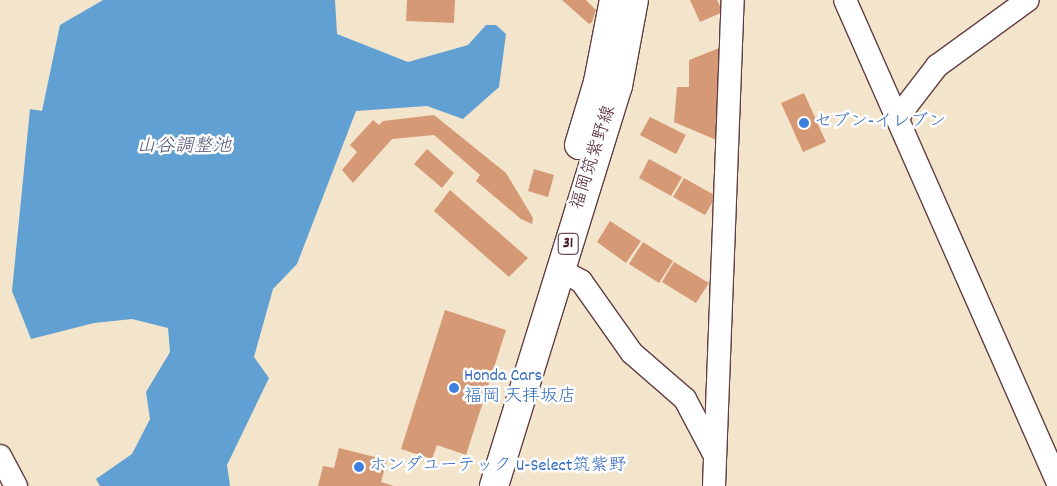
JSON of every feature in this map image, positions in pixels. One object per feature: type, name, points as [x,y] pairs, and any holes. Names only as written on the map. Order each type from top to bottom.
[{"type":"main road","name":"福岡筑紫野線","points":[[476,486],[598,82],[614,0]]},
{"type":"main road","name":"福岡筑紫野線","points":[[494,486],[618,86],[634,0]]},
{"type":"street","points":[[714,486],[733,0]]},
{"type":"street","points":[[845,0],[1055,469]]},
{"type":"street","points":[[897,118],[937,66],[1028,0]]},
{"type":"street","points":[[560,270],[581,281],[632,353],[685,399],[714,454]]},
{"type":"street","points":[[0,456],[16,486]]},
{"type":"water","name":"山谷調整池","points":[[103,0],[335,0],[337,34],[408,62],[468,45],[486,25],[496,25],[506,34],[499,87],[463,119],[427,106],[356,111],[297,264],[273,289],[254,357],[269,378],[227,465],[230,486],[100,486],[96,479],[132,454],[150,419],[146,392],[170,352],[168,328],[132,319],[94,323],[31,339],[12,291],[30,109],[42,111],[60,25]]},
{"type":"building","points":[[407,0],[455,0],[454,23],[406,21]]},
{"type":"building","points":[[562,0],[586,0],[596,10],[592,22],[589,24]]},
{"type":"building","points":[[690,0],[717,0],[723,12],[700,22]]},
{"type":"building","points":[[722,47],[721,142],[674,122],[677,87],[689,87],[689,60]]},
{"type":"building","name":"セブン-イレブン","points":[[804,93],[826,142],[803,152],[781,103]]},
{"type":"building","points":[[434,115],[506,173],[533,218],[532,224],[521,219],[476,181],[480,175],[434,135],[392,139],[353,183],[342,170],[357,152],[350,145],[373,120],[379,125],[383,121]]},
{"type":"building","points":[[650,117],[686,135],[676,154],[640,135]]},
{"type":"building","points":[[427,149],[454,173],[442,188],[414,164]]},
{"type":"building","points":[[649,159],[682,177],[671,196],[639,178]]},
{"type":"building","points":[[534,169],[554,175],[548,197],[528,191]]},
{"type":"building","points":[[684,178],[716,196],[705,215],[673,197]]},
{"type":"building","points":[[450,190],[528,258],[509,277],[434,211]]},
{"type":"building","points":[[610,221],[641,241],[626,263],[597,242]]},
{"type":"building","points":[[643,242],[673,261],[659,283],[629,264]]},
{"type":"building","points":[[674,262],[709,283],[696,303],[662,282]]},
{"type":"building","name":"Honda Cars 福岡 天拝坂店","points":[[445,310],[506,330],[466,455],[437,445],[432,459],[401,449]]},
{"type":"building","name":"ホンダユーテック U-Select筑紫野","points":[[339,448],[387,460],[381,482],[394,486],[318,486],[323,466],[334,468]]},
{"type":"place","name":"セブン-イレブン","points":[[804,123]]},
{"type":"place","name":"Honda Cars 福岡 天拝坂店","points":[[454,388]]},
{"type":"place","name":"ホンダユーテック U-Select筑紫野","points":[[359,467]]}]
